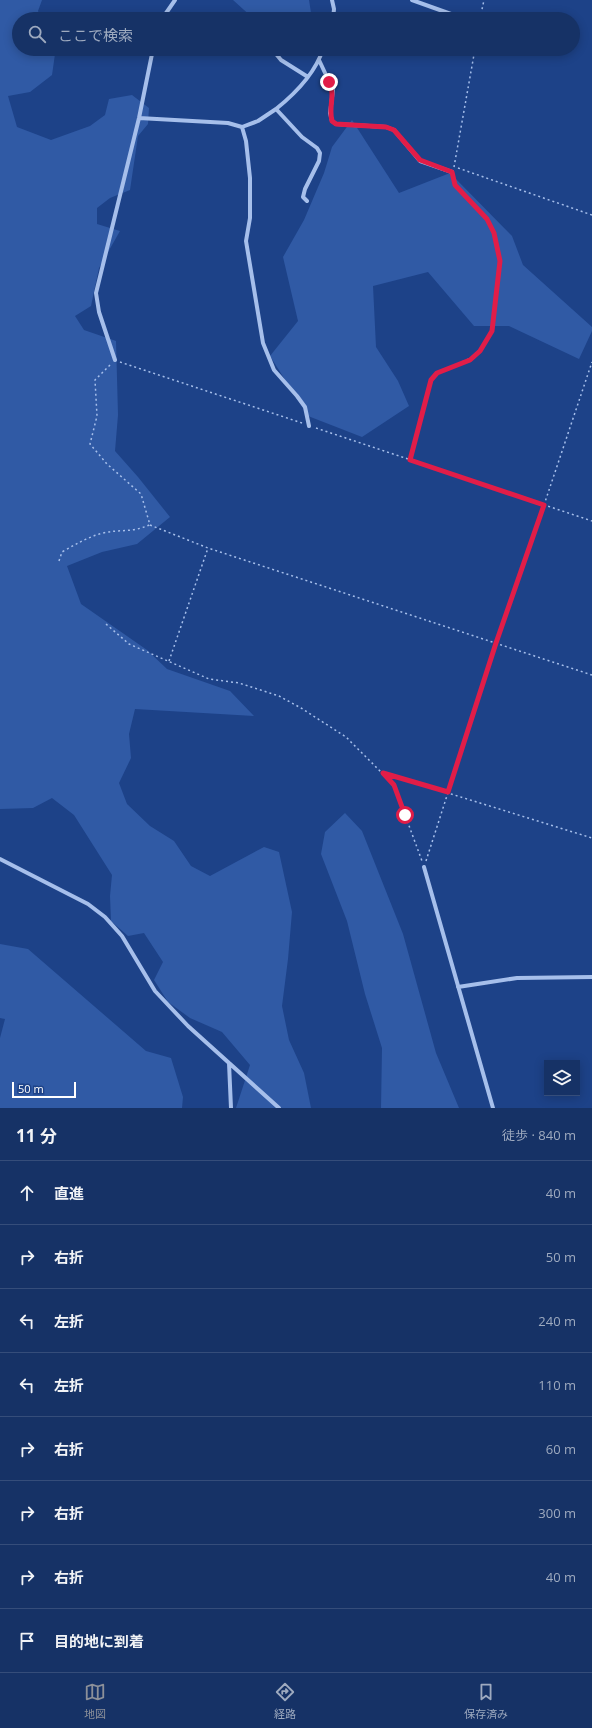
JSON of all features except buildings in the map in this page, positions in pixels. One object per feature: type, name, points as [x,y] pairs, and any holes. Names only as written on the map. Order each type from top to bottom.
[{"type":"street","points":[[167,12],[175,0]]},
{"type":"street","points":[[332,0],[334,12]]},
{"type":"street","points":[[412,0],[445,12]]},
{"type":"street","points":[[115,360],[99,312],[96,293],[139,118],[152,56]]},
{"type":"street","points":[[278,56],[281,60],[308,77]]},
{"type":"street","points":[[139,118],[228,123],[242,127],[258,121],[297,92],[320,60],[321,56]]},
{"type":"street","points":[[320,60],[333,90],[330,113],[332,121],[336,124],[386,127],[394,130],[420,160],[452,172]]},
{"type":"street","points":[[276,109],[302,137],[317,148],[320,153],[319,161],[305,189],[303,197],[307,201]]},
{"type":"street","points":[[242,127],[246,141],[250,178],[250,218],[246,241],[262,343],[274,370],[305,407],[309,426]]},
{"type":"street","points":[[0,859],[88,904],[105,917],[122,936],[155,991],[188,1026],[279,1108]]},
{"type":"street","points":[[424,867],[493,1108]]},
{"type":"street","points":[[458,987],[517,978],[592,977]]},
{"type":"street","points":[[229,1063],[231,1108]]},
{"type":"path","points":[[481,12],[484,0]]},
{"type":"path","points":[[410,460],[431,380],[437,373],[470,360],[480,351],[492,331],[500,261],[494,233],[487,219],[455,185],[452,172],[474,56]]},
{"type":"path","points":[[454,167],[592,215]]},
{"type":"path","points":[[150,525],[141,494],[108,464],[90,444],[96,416],[95,380],[115,360],[592,521]]},
{"type":"path","points":[[424,867],[496,643],[592,362]]},
{"type":"path","points":[[59,561],[62,552],[86,538],[104,533],[135,531],[150,525],[208,548],[592,675]]},
{"type":"path","points":[[169,661],[208,548]]},
{"type":"path","points":[[106,624],[129,644],[209,679],[239,683],[279,696],[301,708],[346,737],[394,785],[424,867]]},
{"type":"path","points":[[383,773],[592,838]]},
{"type":"shaded area","points":[[0,0],[42,0],[38,12],[12,12],[12,56],[55,56],[52,75],[30,92],[8,96],[17,127],[51,140],[90,126],[105,115],[109,99],[132,95],[149,108],[148,124],[138,136],[130,190],[110,198],[97,208],[97,224],[120,231],[99,268],[91,306],[75,316],[84,330],[116,341],[118,415],[115,451],[170,517],[137,544],[102,552],[67,566],[81,604],[147,650],[167,669],[230,691],[254,716],[135,709],[129,734],[131,758],[119,783],[127,804],[150,826],[174,841],[191,866],[210,876],[264,847],[279,852],[292,912],[282,1006],[289,1040],[304,1073],[311,1108],[236,1108],[250,1065],[222,1032],[190,1018],[168,1002],[154,980],[163,962],[144,933],[128,936],[111,921],[110,896],[112,875],[74,815],[52,798],[33,808],[0,809]]},
{"type":"shaded area","points":[[233,0],[309,0],[311,12],[246,12]]},
{"type":"shaded area","points":[[352,120],[399,193],[450,173],[512,236],[523,265],[592,327],[592,331],[579,359],[509,326],[474,326],[428,272],[373,286],[376,347],[398,381],[409,406],[362,437],[308,416],[270,356],[298,321],[283,257],[304,220],[324,173],[332,147]]},
{"type":"shaded area","points":[[345,813],[362,831],[403,934],[436,1053],[459,1108],[381,1108],[382,1048],[365,994],[347,921],[321,854],[325,832]]},
{"type":"shaded area","points":[[0,944],[28,949],[146,1051],[171,1058],[183,1097],[182,1108],[0,1108],[0,1038],[5,1019],[0,1018]]},
{"type":"route","points":[[329,82],[333,90],[330,113],[332,121],[336,124],[361,127],[386,127],[394,130],[420,160],[452,172],[455,185],[487,219],[494,233],[500,261],[492,331],[480,351],[470,360],[437,373],[431,380],[410,460],[544,505],[496,643],[448,792],[383,773],[394,785],[405,815]]}]
